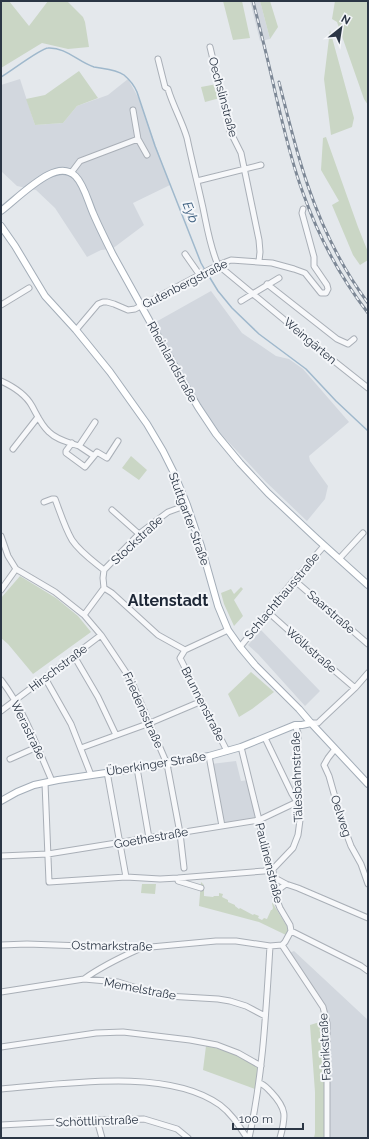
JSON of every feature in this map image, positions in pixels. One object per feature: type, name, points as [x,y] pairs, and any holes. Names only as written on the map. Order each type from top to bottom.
[{"type":"main road","points":[[1,211],[48,175],[61,171],[72,173]]},
{"type":"main road","name":"Rheinlandstraße","points":[[72,173],[83,185],[91,209],[102,234],[191,395],[216,434],[240,463],[268,492],[324,546],[368,584]]},
{"type":"main road","name":"Stuttgarter Straße","points":[[1,226],[15,246],[45,296],[76,330],[106,367],[147,424],[173,471],[187,505],[201,546],[218,606],[228,630],[254,664],[298,708],[368,784]]},
{"type":"main road","name":"Überkinger Straße","points":[[1,801],[25,788],[49,782],[209,756],[241,747],[295,725],[311,723]]},
{"type":"street","name":"Oechslinstraße","points":[[210,47],[230,131],[241,153],[259,240],[259,261]]},
{"type":"street","name":"Weingärten","points":[[158,59],[165,87],[168,89],[184,126],[216,266],[252,293],[368,388]]},
{"type":"street","points":[[133,110],[138,138],[147,155]]},
{"type":"street","points":[[72,173],[80,161],[138,138]]},
{"type":"street","points":[[197,181],[261,165]]},
{"type":"street","name":"Gutenbergstraße","points":[[76,330],[98,304],[107,302],[128,310],[135,309],[216,266],[231,260],[272,263],[305,273],[321,293],[326,293],[328,289],[327,285],[314,266],[314,257],[302,213],[303,209]]},
{"type":"street","points":[[185,254],[201,274]]},
{"type":"street","points":[[241,300],[279,278]]},
{"type":"street","name":"Weingärten","points":[[267,284],[337,339],[348,344],[354,339]]},
{"type":"street","points":[[1,304],[29,288]]},
{"type":"street","points":[[1,381],[17,391],[31,404],[43,426],[49,432],[59,439],[79,446],[94,456]]},
{"type":"street","points":[[13,449],[38,417]]},
{"type":"street","points":[[79,446],[95,422]]},
{"type":"street","points":[[72,443],[66,453],[85,467],[96,452],[107,458],[118,441]]},
{"type":"street","points":[[44,502],[52,498],[55,499],[72,540],[83,553],[104,570]]},
{"type":"street","name":"Stockstraße","points":[[104,588],[104,570],[139,534],[168,512],[187,505]]},
{"type":"street","points":[[112,510],[139,534]]},
{"type":"street","name":"Schlachthausstraße","points":[[339,559],[363,533]]},
{"type":"street","points":[[1,539],[8,556],[16,569],[1,590]]},
{"type":"street","name":"Schlachthausstraße","points":[[240,647],[294,580],[324,546]]},
{"type":"street","name":"Friedensstraße","points":[[16,569],[55,592],[84,615],[102,635],[131,680],[166,764],[180,833],[184,868]]},
{"type":"street","name":"Saarstraße","points":[[294,580],[368,644]]},
{"type":"street","points":[[84,615],[104,588]]},
{"type":"street","name":"Brunnenstraße","points":[[104,588],[112,593],[158,635],[185,650],[180,658],[227,751]]},
{"type":"street","name":"Wölkstraße","points":[[268,612],[355,688]]},
{"type":"street","points":[[185,650],[228,630]]},
{"type":"street","name":"Hirschstraße","points":[[1,711],[102,635]]},
{"type":"street","points":[[74,656],[98,697],[116,735]]},
{"type":"street","points":[[311,723],[318,723],[355,688],[368,673]]},
{"type":"street","points":[[45,678],[71,724],[91,775]]},
{"type":"street","name":"Werastraße","points":[[1,680],[15,701],[25,720],[37,747],[49,782],[49,882],[126,877]]},
{"type":"street","points":[[81,748],[150,723],[202,701]]},
{"type":"street","name":"Tälesbahnstraße","points":[[273,869],[293,848],[298,835],[300,820],[297,802],[298,733],[295,725]]},
{"type":"street","points":[[265,738],[297,802]]},
{"type":"street","points":[[10,758],[37,747]]},
{"type":"street","name":"Paulinenstraße","points":[[241,747],[268,864],[273,869],[274,893],[280,908],[290,925],[291,931]]},
{"type":"street","name":"Oelweg","points":[[336,749],[324,765],[329,776],[342,822],[351,846],[361,864],[368,884]]},
{"type":"street","points":[[209,756],[222,826]]},
{"type":"street","points":[[137,768],[150,838]]},
{"type":"street","points":[[107,772],[126,877],[160,879],[273,869]]},
{"type":"street","name":"Goethestraße","points":[[1,856],[48,854],[259,820],[297,802]]},
{"type":"street","points":[[178,878],[178,881],[201,888]]},
{"type":"street","points":[[273,880],[298,888],[368,918]]},
{"type":"street","points":[[274,893],[286,884]]},
{"type":"street","points":[[248,1138],[259,1083],[264,1040],[270,946],[282,945],[291,931],[361,966],[368,971]]},
{"type":"street","name":"Ostmarkstraße","points":[[1,945],[28,944],[140,948],[216,941],[236,941],[270,946]]},
{"type":"street","name":"Fabrikstraße","points":[[282,945],[323,1007],[326,1023],[327,1138]]},
{"type":"street","name":"Memelstraße","points":[[84,979],[99,968],[140,948]]},
{"type":"street","name":"Memelstraße","points":[[1,992],[84,979],[118,982],[167,996],[218,998],[246,1006],[265,1016]]},
{"type":"street","points":[[1,1047],[91,1033],[123,1032],[190,1040],[217,1045],[238,1052],[261,1066]]},
{"type":"street","points":[[1,1089],[99,1081],[150,1082],[203,1095],[220,1105],[233,1117],[248,1138]]},
{"type":"street","points":[[259,1083],[264,1085],[279,1101],[283,1108],[285,1117],[280,1138]]},
{"type":"street","name":"Schöttlinstraße","points":[[1,1125],[144,1119],[177,1129],[188,1138]]},
{"type":"street","points":[[97,1120],[102,1138]]},
{"type":"shaded area","points":[[250,1],[260,1],[270,39],[260,41]]},
{"type":"shaded area","points":[[20,79],[35,125],[63,123],[77,106],[108,95],[128,79],[139,99],[170,185],[133,203],[144,225],[112,249],[101,250],[87,257],[55,208],[36,190],[17,186],[1,171],[1,85]]},
{"type":"shaded area","points":[[211,291],[242,333],[276,356],[289,359],[303,369],[349,422],[309,456],[310,461],[328,486],[325,499],[307,521],[266,482],[220,433],[191,389],[154,323]]},
{"type":"shaded area","points":[[261,630],[320,691],[305,706],[248,645]]},
{"type":"shaded area","points":[[236,761],[241,781],[249,780],[259,820],[222,826],[211,764]]},
{"type":"shaded area","points":[[294,951],[368,1020],[368,1138],[330,1138],[328,1017],[326,1006],[289,953]]},
{"type":"green space","points":[[1,1],[9,1],[29,26],[48,1],[67,1],[83,17],[89,47],[68,49],[42,43],[1,68]]},
{"type":"green space","points":[[223,1],[242,1],[250,38],[233,40]]},
{"type":"green space","points":[[260,1],[270,1],[278,27],[270,39]]},
{"type":"green space","points":[[335,1],[368,1],[368,105],[364,99],[337,22],[332,19]]},
{"type":"green space","points":[[330,30],[354,118],[352,127],[331,135],[324,79]]},
{"type":"green space","points":[[79,71],[98,98],[77,106],[63,123],[35,125],[26,99],[45,95]]},
{"type":"green space","points":[[217,84],[220,98],[205,102],[201,87]]},
{"type":"green space","points":[[326,137],[368,252],[368,260],[360,265],[353,255],[332,205],[339,201],[321,170],[323,138]]},
{"type":"green space","points":[[131,456],[147,470],[139,480],[122,468]]},
{"type":"green space","points":[[20,576],[56,598],[78,616],[91,632],[33,674],[8,644],[1,638],[1,598]]},
{"type":"green space","points":[[241,587],[243,589],[234,600],[243,616],[234,626],[224,604],[221,593],[231,589],[234,594]]},
{"type":"green space","points":[[251,672],[274,692],[239,717],[228,694]]},
{"type":"green space","points":[[201,882],[204,885],[204,896],[213,897],[219,896],[219,893],[223,894],[222,897],[228,900],[228,902],[235,905],[239,909],[240,908],[253,915],[259,916],[258,918],[262,920],[264,918],[267,919],[272,910],[272,902],[288,928],[288,932],[286,935],[259,922],[199,906]]},
{"type":"green space","points":[[142,884],[156,884],[155,894],[141,893]]},
{"type":"green space","points":[[323,1021],[325,1138],[314,1138],[315,1092],[310,1025]]},
{"type":"green space","points":[[206,1046],[233,1054],[257,1067],[258,1070],[255,1089],[203,1070]]},
{"type":"waterway","name":"Eyb","points":[[1,77],[32,56],[48,48],[54,48],[66,52],[88,65],[124,75],[137,92],[155,146],[205,270]]},
{"type":"waterway","name":"Eyb","points":[[207,273],[218,291],[232,308],[259,334],[306,369],[336,401],[368,431]]},
{"type":"railway","points":[[253,1],[288,145],[303,193],[323,240],[339,270],[368,313]]},
{"type":"railway","points":[[279,82],[292,134],[308,186],[320,217],[341,261],[368,303]]},
{"type":"district","name":"Altenstadt","points":[[168,600]]}]
